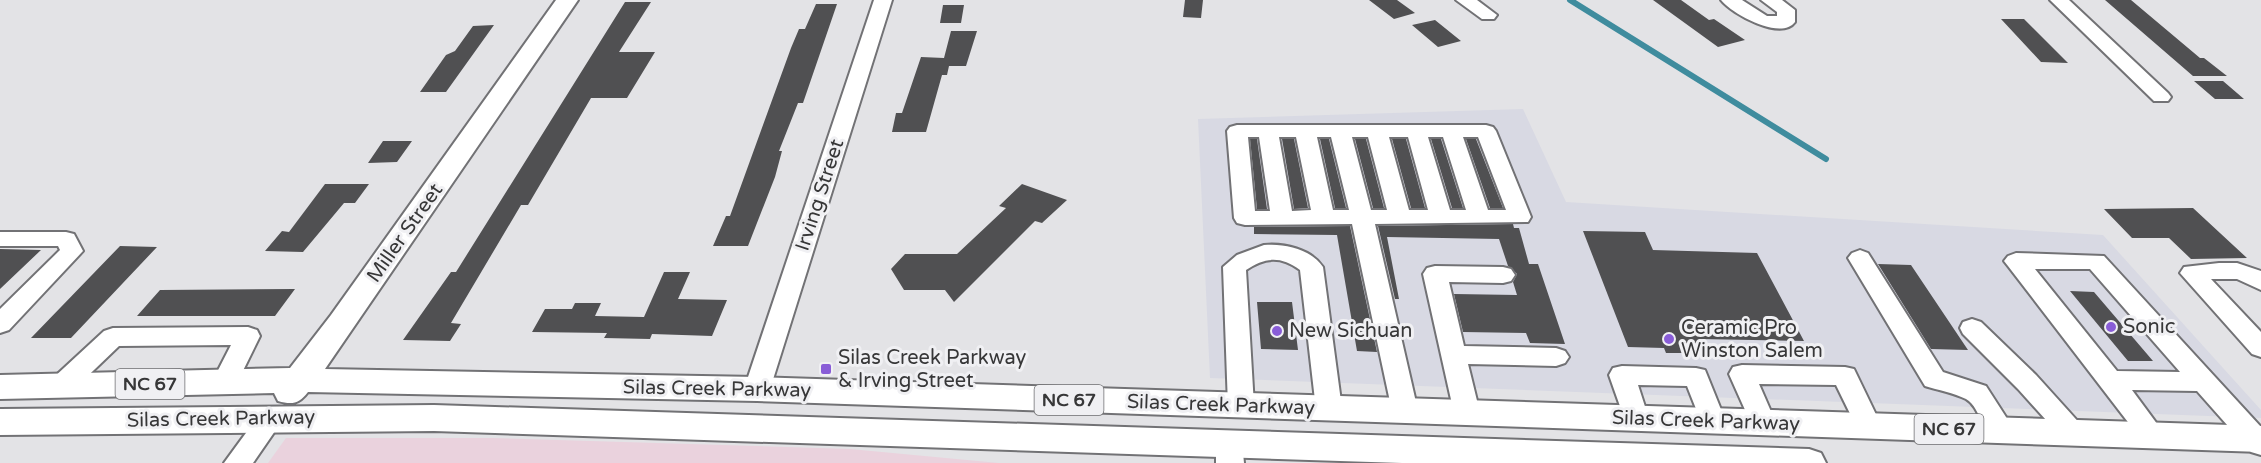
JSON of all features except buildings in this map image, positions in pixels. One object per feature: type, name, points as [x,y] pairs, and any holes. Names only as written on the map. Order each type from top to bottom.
[{"type":"main road","name":"Miller Street","points":[[271,418],[342,323],[567,0]]},
{"type":"main road","name":"Silas Creek Parkway","points":[[0,387],[299,380],[757,389],[2259,441]]},
{"type":"main road","name":"Silas Creek Parkway","points":[[0,422],[271,418],[535,420],[1229,453],[1809,463]]},
{"type":"main road","points":[[1618,460],[1616,440],[1622,434],[1938,444],[1987,431]]},
{"type":"street","name":"Irving Street","points":[[757,389],[883,0]]},
{"type":"street","points":[[1465,0],[1488,15]]},
{"type":"street","points":[[1730,0],[1763,21],[1786,22],[1788,17],[1786,10],[1770,0]]},
{"type":"street","points":[[2059,0],[2161,97]]},
{"type":"street","points":[[1237,131],[1268,131],[1486,131],[1520,217],[1245,218],[1237,131]]},
{"type":"street","points":[[1268,131],[1282,218]]},
{"type":"street","points":[[1305,131],[1324,218]]},
{"type":"street","points":[[1340,131],[1362,217],[1405,411]]},
{"type":"street","points":[[1377,131],[1400,217]]},
{"type":"street","points":[[1416,131],[1442,217]]},
{"type":"street","points":[[1451,131],[1479,217]]},
{"type":"street","points":[[0,239],[66,239],[72,251],[0,324]]},
{"type":"street","points":[[1241,406],[1235,267],[1251,255],[1275,251],[1298,256],[1311,267],[1329,409]]},
{"type":"street","points":[[1860,258],[1934,379],[1977,393],[1987,431]]},
{"type":"street","points":[[2153,436],[2016,261],[2096,261],[2259,441]]},
{"type":"street","points":[[2261,282],[2254,276],[2229,269],[2192,273],[2261,348]]},
{"type":"street","points":[[1467,413],[1436,274],[1503,275]]},
{"type":"street","points":[[1972,328],[2027,382],[2073,434]]},
{"type":"street","points":[[61,386],[113,337],[248,336],[225,382]]},
{"type":"street","points":[[1454,355],[1556,357]]},
{"type":"street","points":[[1763,423],[1742,374],[1845,376],[1869,427]]},
{"type":"street","points":[[1636,419],[1622,375],[1696,377],[1713,422]]},
{"type":"street","points":[[2110,380],[2204,382]]},
{"type":"street","name":"Miller Street","points":[[238,463],[271,418]]},
{"type":"shaded area","points":[[1523,109],[1566,202],[2103,235],[2261,410],[2261,418],[1210,378],[1198,119]]},
{"type":"shaded area","points":[[286,438],[492,438],[850,449],[999,463],[268,463]]},
{"type":"waterway","points":[[1570,0],[1826,159]]},
{"type":"place","name":"Sonic","points":[[2111,327]]},
{"type":"place","name":"New Sichuan","points":[[1277,331]]},
{"type":"place","name":"Ceramic Pro Winston Salem","points":[[1669,339]]},
{"type":"place","name":"Silas Creek Parkway & Irving Street","points":[[826,369]]}]
